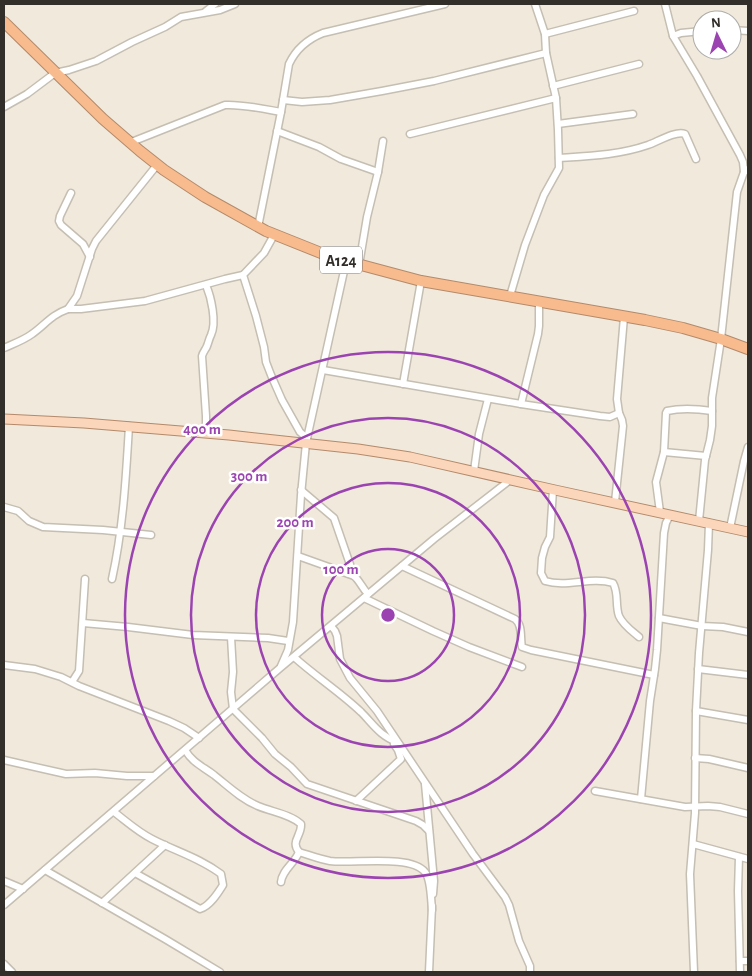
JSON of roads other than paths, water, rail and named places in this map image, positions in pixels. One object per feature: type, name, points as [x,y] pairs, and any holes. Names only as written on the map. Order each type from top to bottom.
[{"type":"highway","name":"A124","points":[[4,22],[129,143],[205,197],[258,228],[346,262],[421,281],[683,328],[748,349]]},
{"type":"main road","points":[[4,419],[128,426],[306,440],[410,457],[748,532]]},
{"type":"street","points":[[205,12],[215,4]]},
{"type":"street","points":[[4,107],[27,94],[55,73],[96,61],[182,17],[220,10],[235,4]]},
{"type":"street","points":[[258,228],[292,56],[311,38],[323,33],[445,4]]},
{"type":"street","points":[[510,296],[525,245],[544,195],[558,172],[556,98],[546,53],[545,34],[535,4]]},
{"type":"street","points":[[665,4],[673,36],[697,76],[740,155],[746,170],[737,192],[721,339],[712,398],[712,426],[706,456],[698,521]]},
{"type":"street","points":[[545,34],[634,11]]},
{"type":"street","points":[[673,36],[692,32]]},
{"type":"street","points":[[283,100],[302,102],[330,100],[382,91],[434,81],[546,53]]},
{"type":"street","points":[[553,86],[639,64]]},
{"type":"street","points":[[410,134],[556,98]]},
{"type":"street","points":[[129,143],[225,105],[258,107],[281,112]]},
{"type":"street","points":[[558,124],[633,114]]},
{"type":"street","points":[[277,131],[341,159],[378,172]]},
{"type":"street","points":[[559,158],[620,153],[681,133],[684,134],[696,159]]},
{"type":"street","points":[[359,265],[383,141]]},
{"type":"street","points":[[68,309],[77,296],[96,241],[157,164]]},
{"type":"street","points":[[71,193],[59,221],[61,225],[83,244],[90,257]]},
{"type":"street","points":[[4,348],[34,333],[50,318],[68,309],[145,302],[243,275],[264,253],[274,235]]},
{"type":"street","points":[[280,668],[288,650],[288,641],[293,622],[306,440],[346,262]]},
{"type":"street","points":[[243,275],[256,316],[266,362],[282,400],[306,440]]},
{"type":"street","points":[[403,384],[421,281]]},
{"type":"street","points":[[206,285],[214,317],[212,334],[202,356],[206,433]]},
{"type":"street","points":[[521,404],[538,334],[539,301]]},
{"type":"street","points":[[615,502],[623,426],[619,413],[618,399],[624,316]]},
{"type":"street","points":[[323,370],[488,399],[600,416],[610,417],[619,413]]},
{"type":"street","points":[[474,471],[479,434],[488,399]]},
{"type":"street","points":[[660,512],[656,482],[664,452],[667,411],[693,409],[712,411]]},
{"type":"street","points":[[112,579],[121,532],[126,483],[128,426]]},
{"type":"street","points":[[730,528],[748,447]]},
{"type":"street","points":[[664,452],[706,456]]},
{"type":"street","points":[[4,906],[294,656],[465,514],[510,480]]},
{"type":"street","points":[[301,490],[334,518],[354,576]]},
{"type":"street","points":[[553,490],[550,537],[542,558],[541,573],[545,581],[554,584],[593,580],[613,583],[616,588],[619,615],[623,623],[639,637]]},
{"type":"street","points":[[4,506],[18,512],[29,521],[43,526],[151,535]]},
{"type":"street","points":[[641,799],[650,701],[657,650],[664,533],[670,515]]},
{"type":"street","points":[[694,972],[690,869],[695,807],[698,669],[709,524]]},
{"type":"street","points":[[298,556],[354,576],[360,581],[366,596],[433,631],[469,647],[522,666]]},
{"type":"street","points":[[402,566],[515,619],[520,624],[522,647],[654,675]]},
{"type":"street","points":[[72,682],[79,671],[85,579]]},
{"type":"street","points":[[659,618],[748,632]]},
{"type":"street","points":[[83,623],[193,635],[268,638],[288,641]]},
{"type":"street","points":[[331,626],[337,636],[340,659],[356,687],[364,694],[398,742],[473,854],[504,896],[509,906],[519,941],[530,966],[530,972]]},
{"type":"street","points":[[231,637],[233,672],[231,692],[233,709],[275,754],[307,784],[416,821],[429,831]]},
{"type":"street","points":[[294,656],[361,713],[398,750],[401,759],[356,800]]},
{"type":"street","points":[[4,665],[35,669],[61,677],[125,705],[169,721],[199,738]]},
{"type":"street","points":[[698,669],[748,675]]},
{"type":"street","points":[[696,711],[748,720]]},
{"type":"street","points":[[390,740],[398,742]]},
{"type":"street","points":[[185,750],[195,763],[215,776],[238,795],[270,811],[298,821],[302,829],[295,844],[299,852],[330,861],[404,862],[421,868],[427,873],[432,910]]},
{"type":"street","points":[[695,758],[709,759],[748,768]]},
{"type":"street","points":[[4,760],[66,774],[95,773],[154,776]]},
{"type":"street","points":[[425,782],[434,881],[429,972]]},
{"type":"street","points":[[595,791],[685,807],[720,807],[748,814]]},
{"type":"street","points":[[114,812],[150,838],[195,859],[221,874],[223,885],[205,907],[200,908],[135,873]]},
{"type":"street","points":[[693,844],[748,859]]},
{"type":"street","points":[[102,903],[165,845]]},
{"type":"street","points":[[281,882],[282,876],[299,852]]},
{"type":"street","points":[[739,857],[740,972]]},
{"type":"street","points":[[45,870],[220,972]]},
{"type":"street","points":[[4,881],[23,889]]},
{"type":"street","points":[[740,961],[748,961]]},
{"type":"street","points":[[4,964],[12,972]]}]
